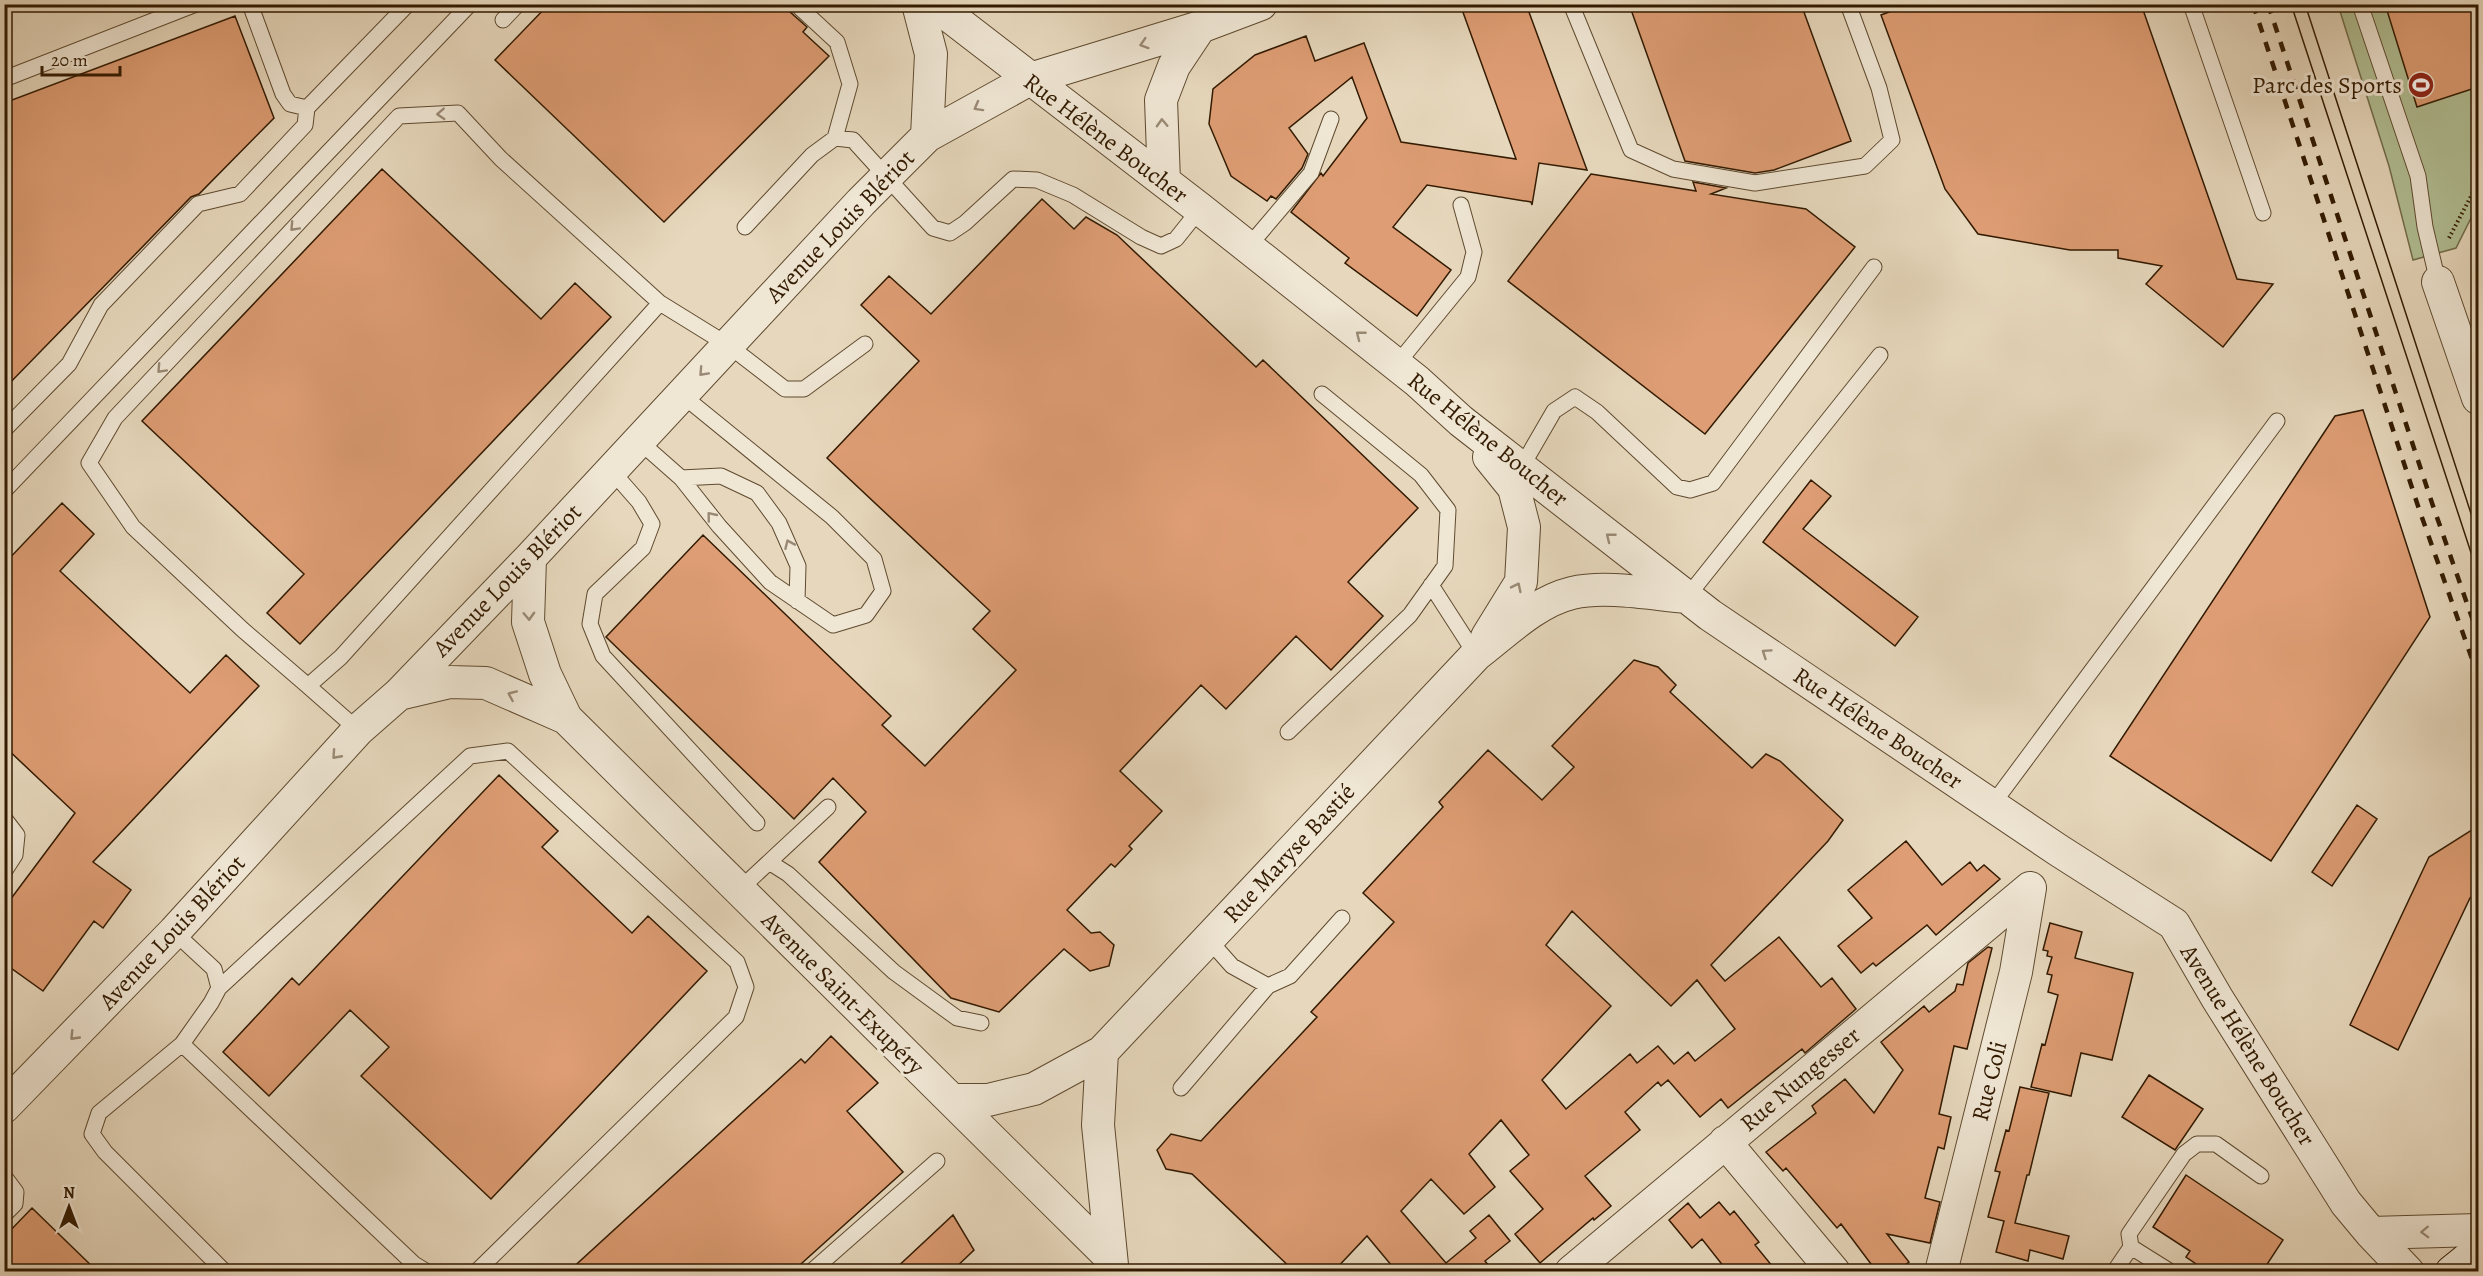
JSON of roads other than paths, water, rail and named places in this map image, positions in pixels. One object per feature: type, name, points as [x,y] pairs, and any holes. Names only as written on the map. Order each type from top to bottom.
[{"type":"main road","points":[[2452,1272],[2478,1251]]},
{"type":"street","points":[[918,4],[931,54],[927,136]]},
{"type":"street","name":"Rue Hélène Boucher","points":[[934,4],[1200,209],[1397,364],[1461,421],[1720,622],[2058,850]]},
{"type":"street","name":"Avenue Louis Blériot","points":[[4,1107],[174,932],[358,730],[399,694],[530,558],[885,178],[927,136],[1030,79],[1200,27],[1261,4]]},
{"type":"street","points":[[1164,181],[1161,100],[1174,66],[1200,27]]},
{"type":"street","points":[[2438,282],[2478,398]]},
{"type":"street","name":"Rue Maryse Bastié","points":[[1461,421],[1514,488],[1524,527],[1521,582],[1476,655]]},
{"type":"street","name":"Avenue Saint-Exupéry","points":[[530,558],[528,622],[545,674],[566,718],[952,1100],[1112,1265]]},
{"type":"street","name":"Rue Maryse Bastié","points":[[952,1100],[988,1100],[1034,1089],[1102,1052],[1476,655],[1534,609],[1572,593],[1605,591],[1687,597]]},
{"type":"street","name":"Avenue Saint-Exupéry","points":[[399,694],[450,682],[486,683],[566,718]]},
{"type":"street","name":"Avenue Hélène Boucher","points":[[2058,850],[2174,924],[2217,998],[2346,1203],[2408,1272]]},
{"type":"street","name":"Rue Nungesser","points":[[1571,1272],[2030,888]]},
{"type":"street","name":"Rue Coli","points":[[1941,1272],[2016,972],[2030,888]]},
{"type":"street","points":[[1102,1052],[1098,1125],[1112,1265]]},
{"type":"street","points":[[1725,1142],[1834,1272]]},
{"type":"street","points":[[2371,1233],[2478,1230]]},
{"type":"lane","points":[[4,79],[196,4]]},
{"type":"lane","points":[[250,4],[283,94],[290,104],[307,108]]},
{"type":"lane","points":[[4,430],[69,364],[101,305],[198,204],[240,194],[305,125],[307,108],[408,4]]},
{"type":"lane","points":[[4,491],[470,4]]},
{"type":"lane","points":[[503,20],[518,4]]},
{"type":"lane","points":[[745,227],[812,155],[835,138],[850,84],[837,42],[796,4]]},
{"type":"lane","points":[[1571,4],[1631,150],[1673,169],[1755,183],[1865,166],[1892,140],[1879,88],[1848,4]]},
{"type":"lane","points":[[2191,4],[2263,213]]},
{"type":"lane","points":[[2360,4],[2418,176],[2438,282]]},
{"type":"lane","points":[[358,730],[243,630],[133,527],[89,463],[115,418],[399,116],[458,113],[501,159],[660,303],[728,345],[785,389],[804,389],[865,344]]},
{"type":"lane","points":[[1248,247],[1311,172],[1331,119]]},
{"type":"lane","points":[[835,138],[853,140],[885,178],[933,228],[950,233],[965,223],[1013,179],[1036,180],[1073,195],[1141,237],[1161,246],[1176,238],[1200,209]]},
{"type":"lane","points":[[1397,364],[1468,277],[1474,252],[1461,205]]},
{"type":"lane","points":[[1521,468],[1554,411],[1575,397],[1597,412],[1677,487],[1690,489],[1713,483],[1874,267]]},
{"type":"lane","points":[[308,686],[341,657],[660,303]]},
{"type":"lane","points":[[1687,597],[1880,355]]},
{"type":"lane","points":[[1288,732],[1410,615],[1445,566],[1448,510],[1421,475],[1322,394]]},
{"type":"lane","points":[[639,441],[681,478],[719,526],[770,582],[833,625],[866,615],[883,591],[874,560],[832,517],[682,395]]},
{"type":"lane","points":[[1992,805],[2277,421]]},
{"type":"lane","points":[[611,470],[639,502],[652,524],[643,548],[595,594],[590,624],[603,656],[757,823]]},
{"type":"lane","points":[[681,478],[721,476],[757,493],[779,523],[798,566],[797,601]]},
{"type":"lane","points":[[1431,585],[1476,655]]},
{"type":"lane","points":[[225,1272],[105,1152],[92,1134],[99,1113],[182,1044],[219,988],[470,756],[508,751],[737,962],[746,987],[736,1017],[476,1272]]},
{"type":"lane","points":[[739,890],[828,807]]},
{"type":"lane","points":[[4,818],[17,835],[15,855],[4,872]]},
{"type":"lane","points":[[769,862],[788,874],[894,972],[957,1018],[981,1023]]},
{"type":"lane","points":[[1181,1088],[1268,986],[1290,976],[1342,918]]},
{"type":"lane","points":[[174,932],[214,969],[219,988]]},
{"type":"lane","points":[[1208,939],[1232,966],[1268,986]]},
{"type":"lane","points":[[182,1044],[414,1264],[427,1272]]},
{"type":"lane","points":[[2114,1272],[2131,1247],[2129,1234],[2184,1155],[2197,1144],[2216,1144],[2261,1176]]},
{"type":"lane","points":[[811,1272],[937,1161]]},
{"type":"lane","points":[[4,1176],[16,1192],[15,1204],[4,1215]]},
{"type":"lane","points":[[2131,1247],[2171,1272]]},
{"type":"tram line","points":[[2291,4],[2478,574]]},
{"type":"tram line","points":[[2305,4],[2478,535]]},
{"type":"railway","points":[[2253,4],[2419,509],[2478,676]]},
{"type":"railway","points":[[2268,4],[2432,503],[2478,635]]},
{"type":"place","name":"Parc des Sports","points":[[2421,85]]}]
